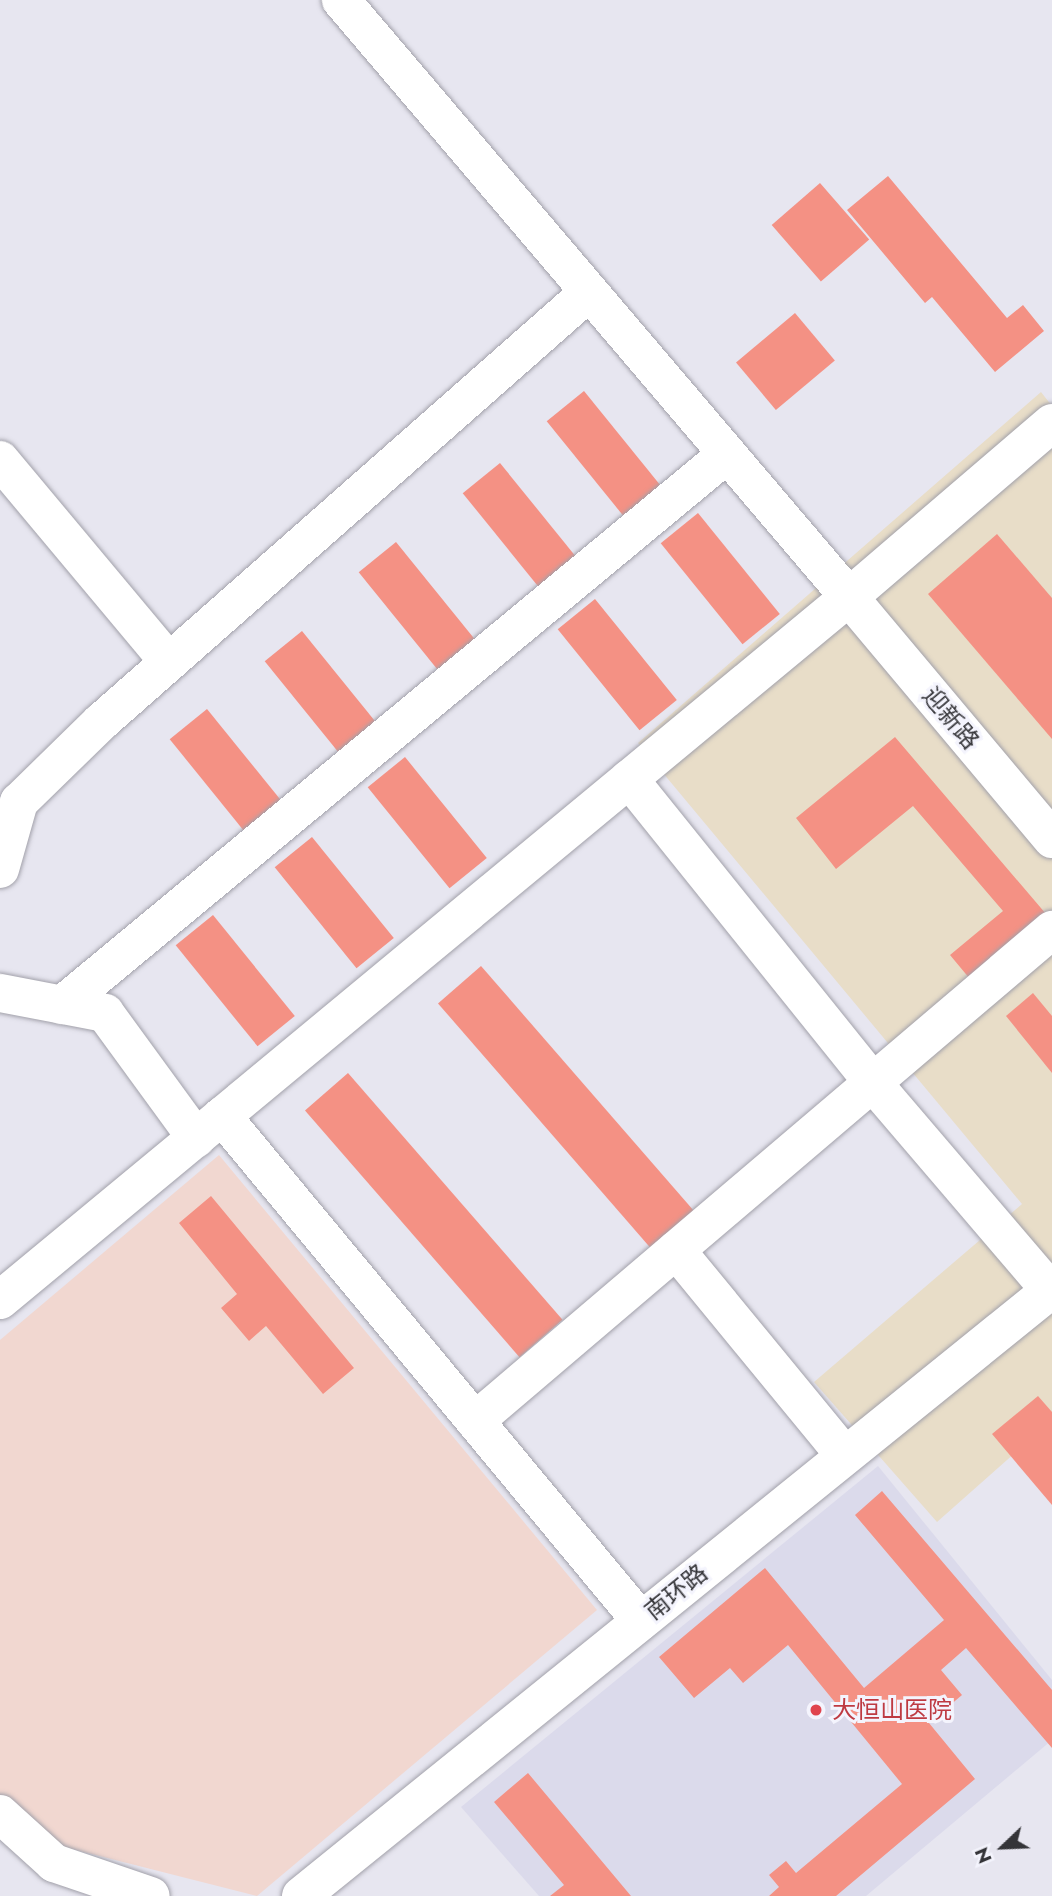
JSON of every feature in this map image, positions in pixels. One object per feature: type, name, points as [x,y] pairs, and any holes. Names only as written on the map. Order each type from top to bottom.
[{"type":"street","name":"迎新路","points":[[341,0],[1052,839]]},
{"type":"street","points":[[0,869],[19,802],[169,662],[589,292]]},
{"type":"street","points":[[0,1300],[849,597],[1046,441]]},
{"type":"street","points":[[62,1004],[727,454]]},
{"type":"street","points":[[0,460],[169,662]]},
{"type":"street","points":[[629,779],[873,1083],[1051,1289]]},
{"type":"street","points":[[475,1421],[1052,930]]},
{"type":"street","points":[[0,993],[105,1013],[475,1421],[641,1621]]},
{"type":"street","points":[[676,1250],[845,1456]]},
{"type":"street","name":"南环路","points":[[301,1896],[1051,1289]]},
{"type":"street","points":[[0,1814],[54,1863],[151,1896]]},
{"type":"shaded area","points":[[1041,392],[1052,406],[1052,1420],[937,1522],[814,1382],[1022,1204],[638,743]]},
{"type":"shaded area","points":[[219,1155],[597,1610],[257,1896],[64,1847],[0,1795],[0,1340]]},
{"type":"shaded area","name":"大恒山医院","points":[[878,1466],[1052,1680],[1052,1740],[866,1896],[539,1896],[461,1807]]},
{"type":"building","points":[[888,176],[1007,318],[1023,305],[1044,331],[995,372],[932,297],[925,303],[847,210]]},
{"type":"building","points":[[820,183],[869,240],[821,282],[772,225]]},
{"type":"building","points":[[795,313],[835,360],[776,410],[736,362]]},
{"type":"building","points":[[584,391],[666,492],[629,522],[547,421]]},
{"type":"building","points":[[500,463],[582,564],[545,594],[463,493]]},
{"type":"building","points":[[698,513],[780,614],[743,644],[661,543]]},
{"type":"building","points":[[997,534],[1052,598],[1052,739],[928,594]]},
{"type":"building","points":[[396,542],[478,643],[441,673],[359,572]]},
{"type":"building","points":[[595,599],[677,700],[640,730],[558,629]]},
{"type":"building","points":[[302,631],[384,732],[347,762],[265,661]]},
{"type":"building","points":[[207,709],[289,810],[252,840],[170,739]]},
{"type":"building","points":[[895,737],[1052,921],[975,985],[950,955],[1003,911],[913,806],[836,869],[796,818]]},
{"type":"building","points":[[405,757],[487,858],[450,888],[368,787]]},
{"type":"building","points":[[312,837],[394,938],[357,968],[275,867]]},
{"type":"building","points":[[213,915],[295,1016],[258,1046],[176,945]]},
{"type":"building","points":[[481,966],[696,1213],[653,1250],[438,1003]]},
{"type":"building","points":[[1033,993],[1052,1016],[1052,1073],[1006,1016]]},
{"type":"building","points":[[348,1073],[563,1320],[520,1357],[305,1110]]},
{"type":"building","points":[[211,1196],[354,1368],[323,1394],[266,1326],[249,1341],[221,1308],[237,1294],[179,1223]]},
{"type":"building","points":[[1038,1396],[1052,1412],[1052,1505],[992,1434]]},
{"type":"building","points":[[882,1491],[1052,1690],[1052,1748],[966,1648],[941,1670],[962,1695],[929,1723],[975,1779],[836,1896],[769,1896],[779,1887],[769,1875],[786,1861],[796,1873],[902,1784],[788,1645],[743,1683],[730,1668],[694,1698],[659,1657],[765,1568],[864,1688],[944,1620],[855,1515]]},
{"type":"building","points":[[528,1773],[631,1896],[550,1896],[564,1885],[494,1802]]},
{"type":"place","name":"大恒山医院","points":[[816,1710]]}]
